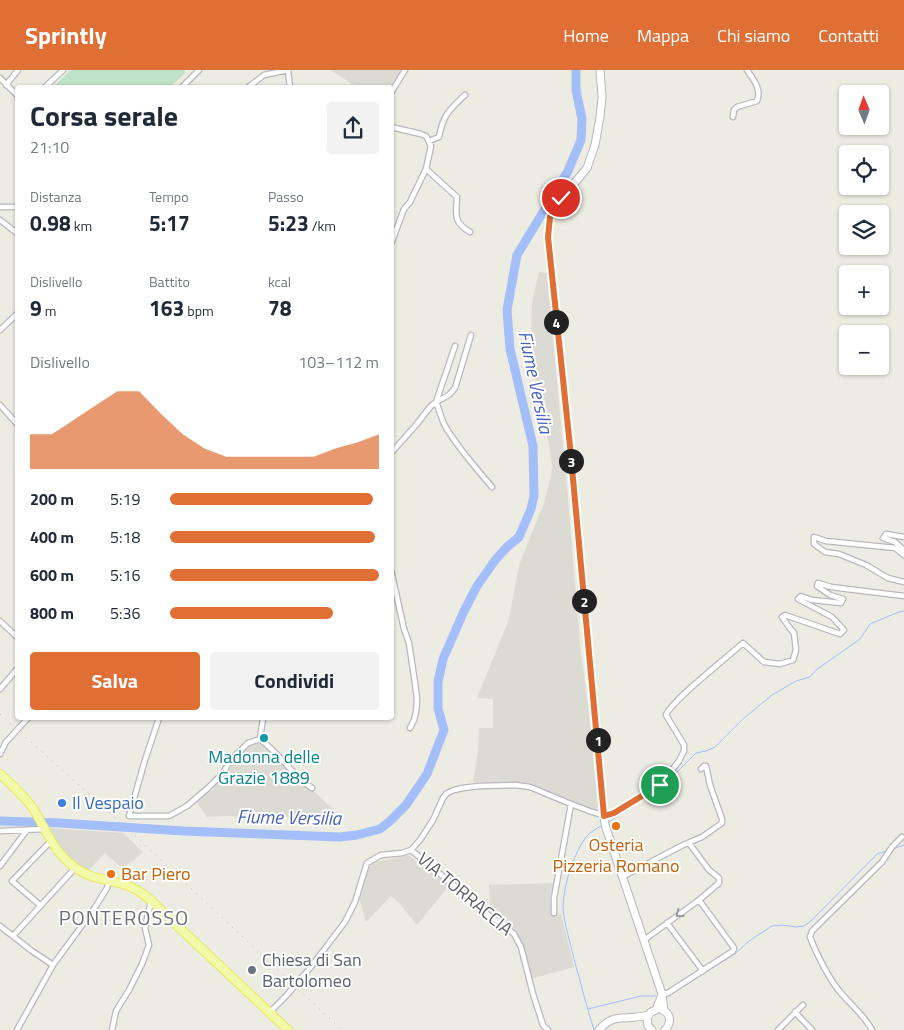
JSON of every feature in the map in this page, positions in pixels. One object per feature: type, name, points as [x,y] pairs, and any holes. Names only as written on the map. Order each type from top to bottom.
[{"type":"main road","points":[[600,70],[602,97],[595,145],[587,168],[561,198],[550,217],[548,237],[571,456],[605,825],[662,994],[664,1011]]},
{"type":"main road","points":[[0,774],[26,798],[62,857],[82,873],[94,878],[132,887],[151,900],[288,1030]]},
{"type":"main road","points":[[656,1010],[662,994]]},
{"type":"main road","points":[[599,1030],[604,1024],[614,1019],[637,1018],[649,1015],[653,1010],[656,1010],[664,1011],[669,1016],[673,1030]]},
{"type":"main road","points":[[649,1015],[649,1028]]},
{"type":"main road","points":[[637,1018],[649,1028]]},
{"type":"main road","points":[[665,1030],[670,1022]]},
{"type":"street","points":[[6,84],[18,70]]},
{"type":"street","points":[[47,85],[63,70]]},
{"type":"street","points":[[184,85],[199,70]]},
{"type":"street","points":[[250,85],[264,76],[288,70],[290,85]]},
{"type":"street","points":[[394,88],[405,70]]},
{"type":"street","points":[[733,117],[733,112],[737,107],[757,101],[759,97],[758,87],[748,70]]},
{"type":"street","points":[[0,78],[15,93]]},
{"type":"street","points":[[428,141],[439,137],[441,124],[446,115],[465,95]]},
{"type":"street","points":[[394,128],[426,136],[430,146],[426,169],[410,202],[404,210],[394,236]]},
{"type":"street","points":[[426,169],[456,197],[457,220],[462,227],[470,232]]},
{"type":"street","points":[[1,208],[15,207]]},
{"type":"street","points":[[0,220],[15,232]]},
{"type":"street","points":[[0,329],[15,316]]},
{"type":"street","points":[[394,450],[436,402],[449,395],[454,388],[471,335]]},
{"type":"street","points":[[454,346],[436,402],[449,431],[492,487]]},
{"type":"street","points":[[0,405],[15,422]]},
{"type":"street","points":[[904,537],[886,534],[883,538],[895,542],[904,550]]},
{"type":"street","points":[[904,554],[895,548],[826,541],[814,537],[814,544],[825,552],[839,554],[866,565],[888,578],[904,582]]},
{"type":"street","points":[[270,1012],[310,968],[345,922],[355,902],[367,863],[381,855],[402,854],[411,850],[433,820],[446,793],[479,786],[522,786],[530,787],[604,816],[614,813],[660,785],[679,761],[684,751],[684,745],[666,715],[668,710],[744,643],[764,662],[780,664],[794,660],[796,650],[794,633],[782,617],[785,615],[840,634],[844,630],[832,616],[798,599],[801,596],[812,600],[841,603],[843,599],[830,595],[817,586],[818,583],[832,587],[904,596]]},
{"type":"street","points":[[394,584],[409,643],[417,699],[416,712],[410,728]]},
{"type":"street","points":[[0,621],[15,635]]},
{"type":"street","points":[[0,689],[15,672]]},
{"type":"street","points":[[0,754],[6,742],[26,720]]},
{"type":"street","points":[[158,720],[130,816],[169,816],[186,806],[208,788],[222,773],[231,759],[248,743],[260,739]]},
{"type":"street","points":[[260,739],[262,720]]},
{"type":"street","points":[[260,739],[271,747],[303,782],[312,788]]},
{"type":"street","points":[[622,877],[722,824],[706,766],[701,768]]},
{"type":"street","points":[[554,912],[554,898],[571,804]]},
{"type":"street","points":[[0,832],[44,828]]},
{"type":"street","points":[[0,866],[28,830]]},
{"type":"street","points":[[872,1030],[858,1010],[840,993],[819,958],[810,938],[812,931],[882,862],[902,837]]},
{"type":"street","points":[[41,906],[12,881],[51,841]]},
{"type":"street","points":[[644,940],[699,900],[718,883],[719,878],[709,870],[689,843]]},
{"type":"street","name":"VIA TORRACCIA","points":[[411,850],[488,915],[514,934],[521,947],[542,1028],[548,1030]]},
{"type":"street","points":[[13,936],[75,868]]},
{"type":"street","points":[[16,1030],[53,965],[94,909],[107,888],[109,881]]},
{"type":"street","points":[[112,1030],[116,1011],[129,990],[149,945],[146,928],[151,900]]},
{"type":"street","points":[[662,994],[668,993],[733,951],[734,948],[699,900]]},
{"type":"street","points":[[667,923],[703,971]]},
{"type":"street","points":[[0,926],[53,965]]},
{"type":"street","points":[[778,1030],[803,1005]]},
{"type":"street","points":[[796,1012],[812,1030]]},
{"type":"shaded area","points":[[330,70],[402,70],[394,85],[354,85]]},
{"type":"shaded area","points":[[539,272],[547,273],[580,645],[598,808],[593,810],[528,783],[473,782],[478,752],[479,728],[493,728],[493,699],[477,698],[509,619],[519,565],[544,503],[551,476],[550,450],[533,371],[531,352],[532,302]]},
{"type":"shaded area","points":[[255,742],[266,746],[304,786],[316,793],[335,811],[330,815],[290,817],[207,817],[196,801],[206,793],[214,790],[213,786],[221,781],[230,769],[232,761]]},
{"type":"shaded area","points":[[49,828],[123,833],[143,852],[123,869],[105,853],[87,872],[65,856]]},
{"type":"shaded area","points":[[408,855],[447,884],[447,888],[417,925],[391,896],[366,922],[359,897],[366,871],[376,862]]},
{"type":"shaded area","points":[[553,883],[550,898],[551,916],[561,914],[574,967],[531,979],[519,938],[490,914],[489,885]]},
{"type":"green space","points":[[71,70],[185,70],[185,73],[172,85],[55,85]]},
{"type":"waterway","name":"Fiume Versilia","points":[[0,821],[340,837],[380,829],[406,805],[427,774],[444,730],[438,708],[438,682],[443,659],[477,586],[496,559],[519,537],[531,509],[534,496],[533,446],[510,349],[507,310],[517,255],[568,171],[581,140],[582,119],[576,90],[576,70]]},
{"type":"waterway","points":[[609,822],[660,789],[696,753],[715,747],[743,719],[772,695],[796,681],[810,677],[816,670],[860,639],[870,624],[904,611]]},
{"type":"waterway","points":[[594,1030],[574,959],[563,906],[567,879],[577,852],[588,835],[601,826]]},
{"type":"waterway","points":[[893,849],[904,845]]},
{"type":"waterway","points":[[666,996],[736,953],[749,941],[772,926],[804,926],[877,854],[887,851]]},
{"type":"waterway","points":[[588,1009],[641,996],[656,996]]},
{"type":"railway","points":[[0,714],[132,833],[342,1030]]},
{"type":"place","name":"Madonna delle Grazie 1889","points":[[264,738]]},
{"type":"place","name":"Il Vespaio","points":[[62,803]]},
{"type":"place","name":"Osteria Pizzeria Romano","points":[[616,826]]},
{"type":"place","name":"Bar Piero","points":[[111,874]]},
{"type":"place","name":"Chiesa di San Bartolomeo","points":[[252,970]]},
{"type":"district","name":"PONTEROSSO","points":[[124,918]]},
{"type":"route","points":[[561,198],[550,217],[548,249],[570,446],[604,816],[614,813],[660,785]]}]
